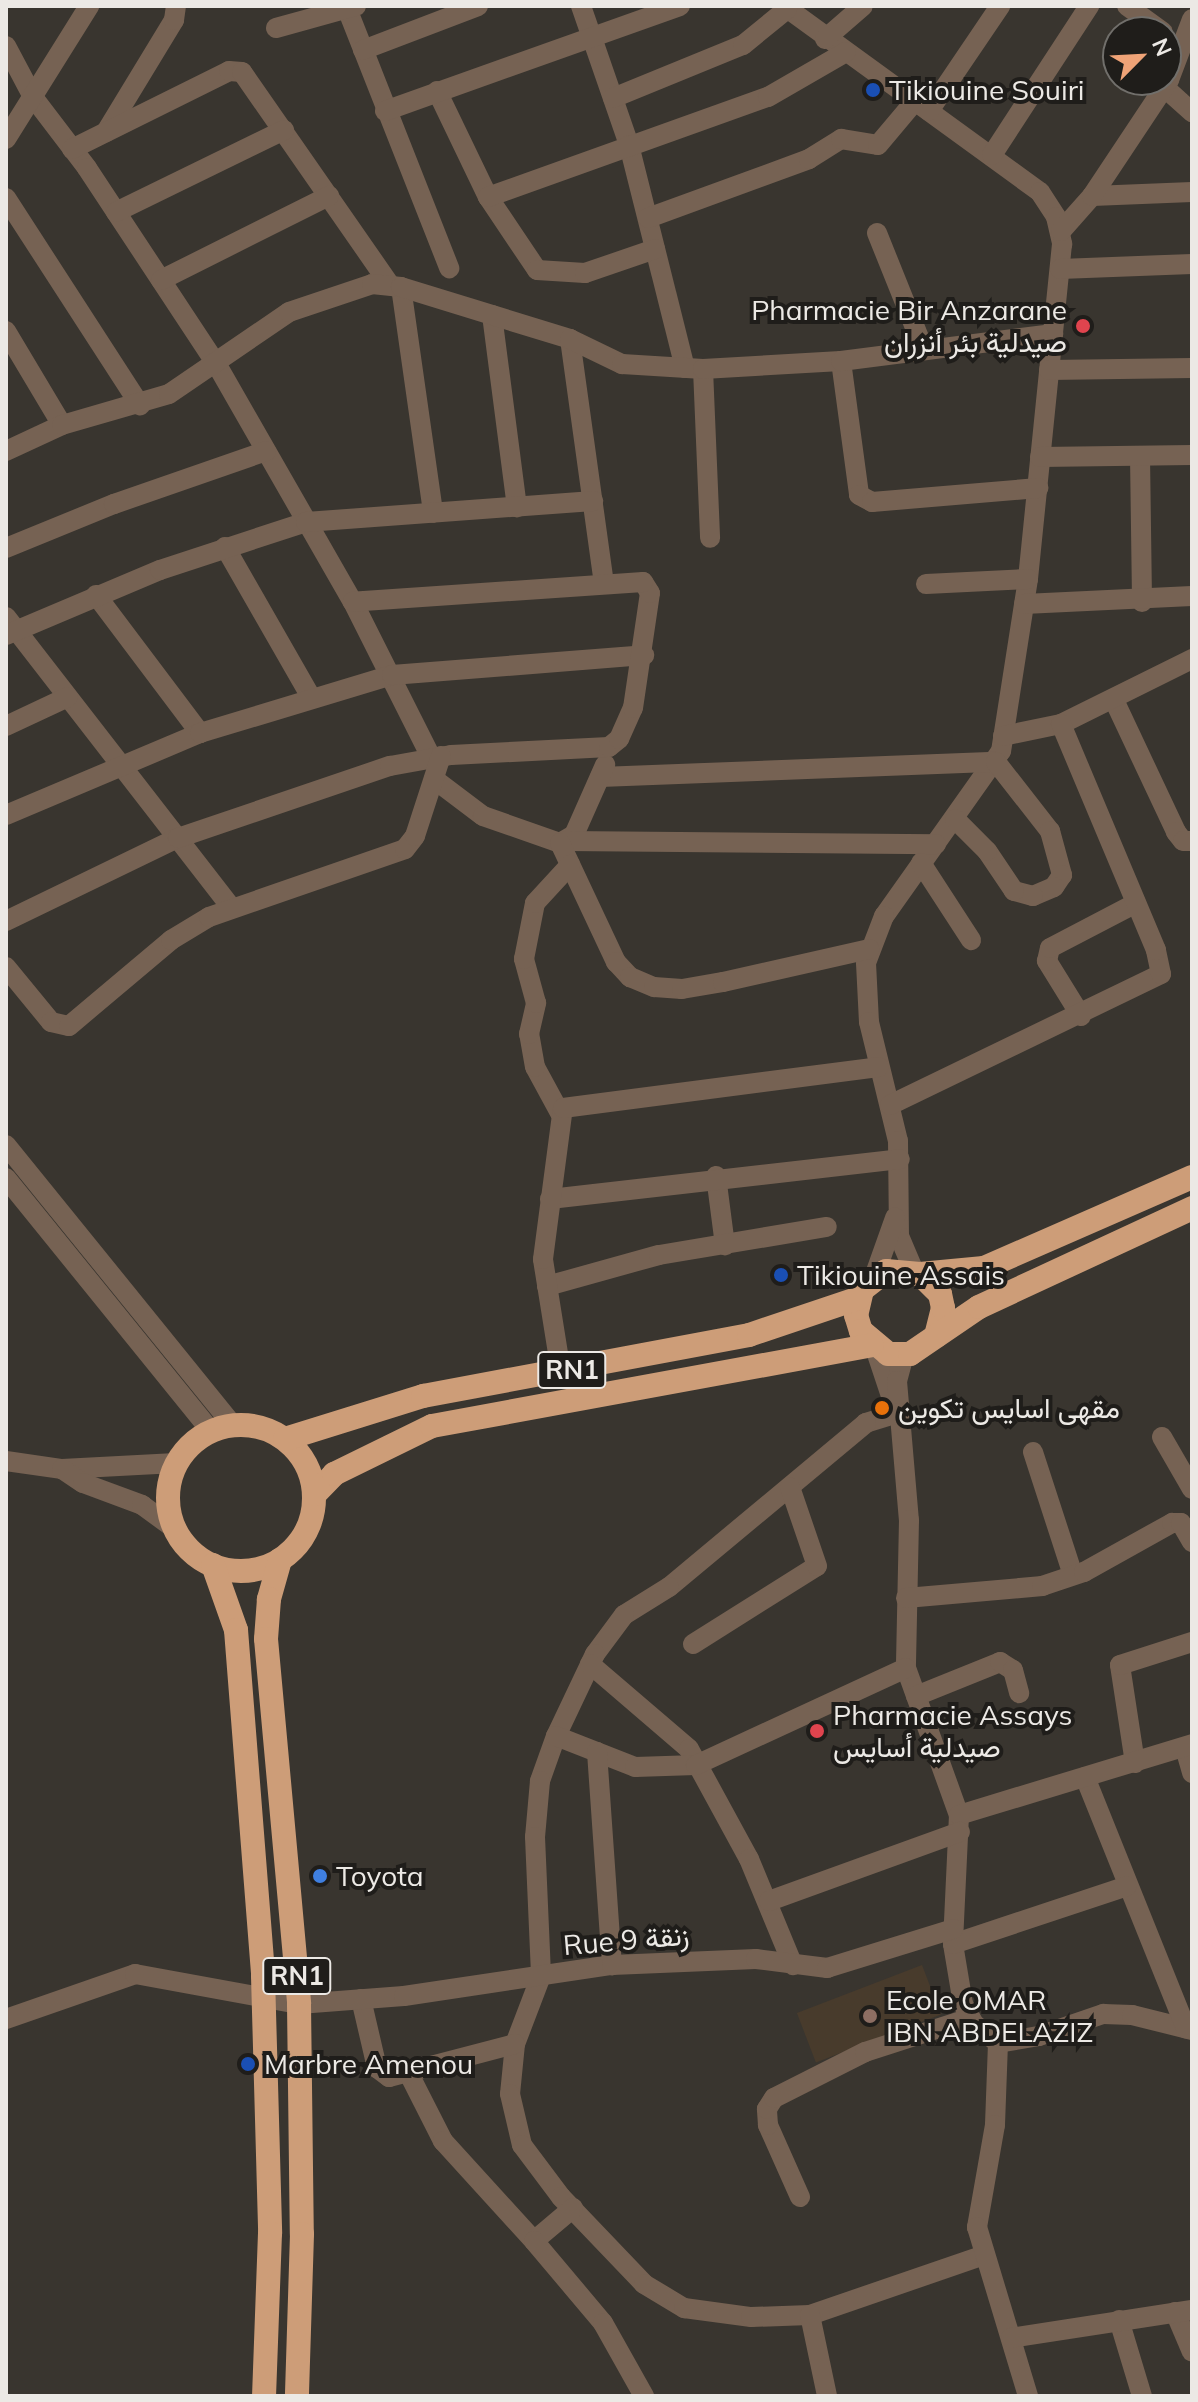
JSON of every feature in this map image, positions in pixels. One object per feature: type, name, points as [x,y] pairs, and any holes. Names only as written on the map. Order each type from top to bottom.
[{"type":"highway","points":[[873,1346],[856,1315],[859,1298],[874,1277],[893,1269],[917,1272],[984,1268],[1192,1177]]},
{"type":"highway","points":[[904,1355],[920,1350],[979,1307],[1192,1208]]},
{"type":"highway","points":[[917,1272],[940,1294],[943,1308],[936,1336]]},
{"type":"highway","name":"RN1","points":[[285,1439],[370,1408],[749,1335],[859,1298]]},
{"type":"highway","name":"RN1","points":[[297,2396],[302,2234],[299,2004],[266,1639],[269,1599],[280,1560],[299,1543],[311,1520],[315,1494],[334,1474],[432,1426],[873,1346],[904,1355]]},
{"type":"highway","points":[[175,1529],[168,1496],[176,1463],[221,1428],[263,1427],[285,1439],[300,1454],[315,1494]]},
{"type":"highway","name":"RN1","points":[[175,1529],[198,1557],[213,1565],[236,1630],[264,2000],[270,2233],[264,2396]]},
{"type":"highway","points":[[213,1565],[247,1571],[280,1560]]},
{"type":"street","points":[[6,139],[89,6]]},
{"type":"street","points":[[106,132],[174,20],[176,6]]},
{"type":"street","points":[[363,50],[478,6]]},
{"type":"street","points":[[581,6],[629,145],[655,249],[694,369],[710,538]]},
{"type":"street","points":[[385,111],[591,35],[680,6]]},
{"type":"street","points":[[825,39],[863,6]]},
{"type":"street","points":[[992,155],[1089,6]]},
{"type":"street","points":[[276,28],[350,7],[385,111],[449,268]]},
{"type":"street","points":[[613,98],[743,45],[785,7],[825,39],[1040,192],[1061,231],[1060,269],[1028,579],[1003,736],[996,762],[884,916],[869,949],[866,1000],[900,1159],[896,1215],[899,1236],[917,1272]]},
{"type":"street","points":[[648,218],[809,159],[841,139],[878,145],[922,106],[998,7]]},
{"type":"street","points":[[1182,51],[1192,19]]},
{"type":"street","points":[[6,46],[33,97],[116,212],[217,365],[353,602],[436,756],[434,779],[415,836],[405,849],[232,908],[171,940],[65,1028],[51,1022],[6,967]]},
{"type":"street","points":[[488,197],[768,97],[846,52]]},
{"type":"street","points":[[72,149],[234,70],[245,74],[396,286],[433,513]]},
{"type":"street","points":[[437,91],[488,197],[537,270],[585,273],[655,249]]},
{"type":"street","points":[[1061,231],[1092,196],[1158,96]]},
{"type":"street","points":[[1177,96],[1192,112]]},
{"type":"street","points":[[116,212],[284,130]]},
{"type":"street","points":[[1092,196],[1192,192]]},
{"type":"street","points":[[161,280],[329,196]]},
{"type":"street","points":[[6,198],[140,405]]},
{"type":"street","points":[[877,233],[924,350]]},
{"type":"street","points":[[1060,269],[1192,264]]},
{"type":"street","points":[[6,451],[62,425],[140,405],[217,365],[261,329],[302,306],[345,289],[396,286],[570,339],[622,364],[694,369],[841,361],[1053,334]]},
{"type":"street","points":[[492,315],[517,507]]},
{"type":"street","points":[[6,331],[62,425]]},
{"type":"street","points":[[570,339],[604,583]]},
{"type":"street","points":[[841,361],[859,495],[872,502],[1038,488]]},
{"type":"street","points":[[1049,370],[1192,368]]},
{"type":"street","points":[[6,548],[114,504],[266,451]]},
{"type":"street","points":[[1040,457],[1192,455]]},
{"type":"street","points":[[1140,456],[1142,602]]},
{"type":"street","points":[[232,908],[68,697],[9,627],[225,547],[306,522],[593,501]]},
{"type":"street","points":[[225,547],[311,697]]},
{"type":"street","points":[[926,584],[1028,579]]},
{"type":"street","points":[[353,602],[638,580],[650,589],[644,655],[633,708],[600,777],[563,842],[570,865],[616,962],[630,977],[654,987],[682,989],[869,949]]},
{"type":"street","points":[[96,595],[200,733]]},
{"type":"street","points":[[1024,604],[1142,602],[1192,596]]},
{"type":"street","points":[[6,815],[119,763],[200,733],[392,675],[644,655]]},
{"type":"street","points":[[1003,736],[1061,724],[1192,659]]},
{"type":"street","points":[[6,726],[68,697]]},
{"type":"street","points":[[1114,700],[1176,832],[1183,841],[1192,841]]},
{"type":"street","points":[[890,1105],[1081,1016],[1161,974],[1136,903],[1061,724]]},
{"type":"street","points":[[6,921],[178,838],[324,787],[436,756],[614,744]]},
{"type":"street","points":[[600,777],[996,762]]},
{"type":"street","points":[[955,819],[987,851],[1014,891],[1033,896],[1054,887],[1061,864],[1050,831],[996,762]]},
{"type":"street","points":[[434,779],[483,816],[563,842],[936,844]]},
{"type":"street","points":[[921,863],[971,940]]},
{"type":"street","points":[[561,1372],[547,1286],[543,1236],[560,1113],[543,1087],[530,1048],[536,1003],[524,959],[535,903],[570,865]]},
{"type":"street","points":[[1081,1016],[1047,961],[1050,948],[1136,903]]},
{"type":"street","points":[[560,1113],[568,1106],[878,1067]]},
{"type":"street","points":[[6,1145],[221,1428]]},
{"type":"street","points":[[550,1199],[716,1176],[900,1159]]},
{"type":"street","points":[[716,1176],[725,1245]]},
{"type":"street","points":[[6,1178],[221,1428]]},
{"type":"street","points":[[874,1277],[896,1215]]},
{"type":"street","points":[[547,1286],[604,1267],[827,1227]]},
{"type":"street","points":[[873,1346],[898,1413]]},
{"type":"street","points":[[904,1355],[897,1374],[909,1520],[906,1668],[960,1824],[954,1970],[970,2018],[998,2043]]},
{"type":"street","points":[[898,1413],[866,1423],[669,1587],[624,1615],[590,1664],[556,1736],[540,1781],[535,1837],[541,1976],[515,2044],[512,2118],[522,2145],[573,2208],[662,2299],[712,2314],[810,2315],[984,2255]]},
{"type":"street","points":[[1162,1437],[1192,1489]]},
{"type":"street","points":[[1033,1452],[1073,1575]]},
{"type":"street","points":[[6,1461],[62,1469],[176,1463]]},
{"type":"street","points":[[62,1469],[83,1483],[142,1505],[175,1529]]},
{"type":"street","points":[[693,1644],[817,1566],[790,1487]]},
{"type":"street","points":[[906,1598],[984,1595],[1042,1586],[1073,1575],[1172,1523],[1190,1531]]},
{"type":"street","points":[[1135,1763],[1120,1665],[1192,1642]]},
{"type":"street","points":[[916,1696],[1000,1662],[1013,1670],[1019,1693]]},
{"type":"street","points":[[590,1664],[678,1734],[769,1901],[793,1965]]},
{"type":"street","points":[[556,1736],[635,1767],[696,1765],[906,1668]]},
{"type":"street","points":[[769,1901],[1085,1777],[1189,1746],[1192,1773]]},
{"type":"street","points":[[597,1752],[612,1965]]},
{"type":"street","points":[[1085,1777],[1127,1886],[1189,2029]]},
{"type":"street","name":"Rue 9 زنقة","points":[[6,2019],[135,1974],[299,2004],[361,1999],[612,1965],[756,1959],[793,1965],[847,1965],[1127,1886]]},
{"type":"street","points":[[361,1999],[380,2073],[389,2077],[515,2044]]},
{"type":"street","points":[[998,2043],[1039,2036],[1103,2014],[1189,2029]]},
{"type":"street","points":[[800,2197],[768,2125],[767,2109],[774,2098],[865,2052],[970,2018]]},
{"type":"street","points":[[998,2043],[995,2125],[977,2211],[984,2255],[1028,2396]]},
{"type":"street","points":[[409,2074],[443,2141],[603,2323],[644,2396]]},
{"type":"street","points":[[534,2241],[573,2208]]},
{"type":"street","points":[[1011,2338],[1184,2311],[1192,2352]]},
{"type":"street","points":[[810,2315],[827,2396]]},
{"type":"street","points":[[1119,2320],[1142,2396]]},
{"type":"shaded area","name":"Ecole OMAR IBN ABDELAZIZ","points":[[922,1965],[941,2014],[816,2063],[797,2013]]},
{"type":"place","name":"Tikiouine Souiri","points":[[873,90]]},
{"type":"place","name":"Pharmacie Bir Anzarane صيدلية بئر أنزران","points":[[1083,326]]},
{"type":"place","name":"Tikiouine Assais","points":[[781,1275]]},
{"type":"place","name":"مقهى اسايس تكوين","points":[[882,1408]]},
{"type":"place","name":"Pharmacie Assays صيدلية أسايس","points":[[817,1731]]},
{"type":"place","name":"Toyota","points":[[320,1876]]},
{"type":"place","name":"Ecole OMAR IBN ABDELAZIZ","points":[[870,2016]]},
{"type":"place","name":"Marbre Amenou","points":[[248,2064]]}]
